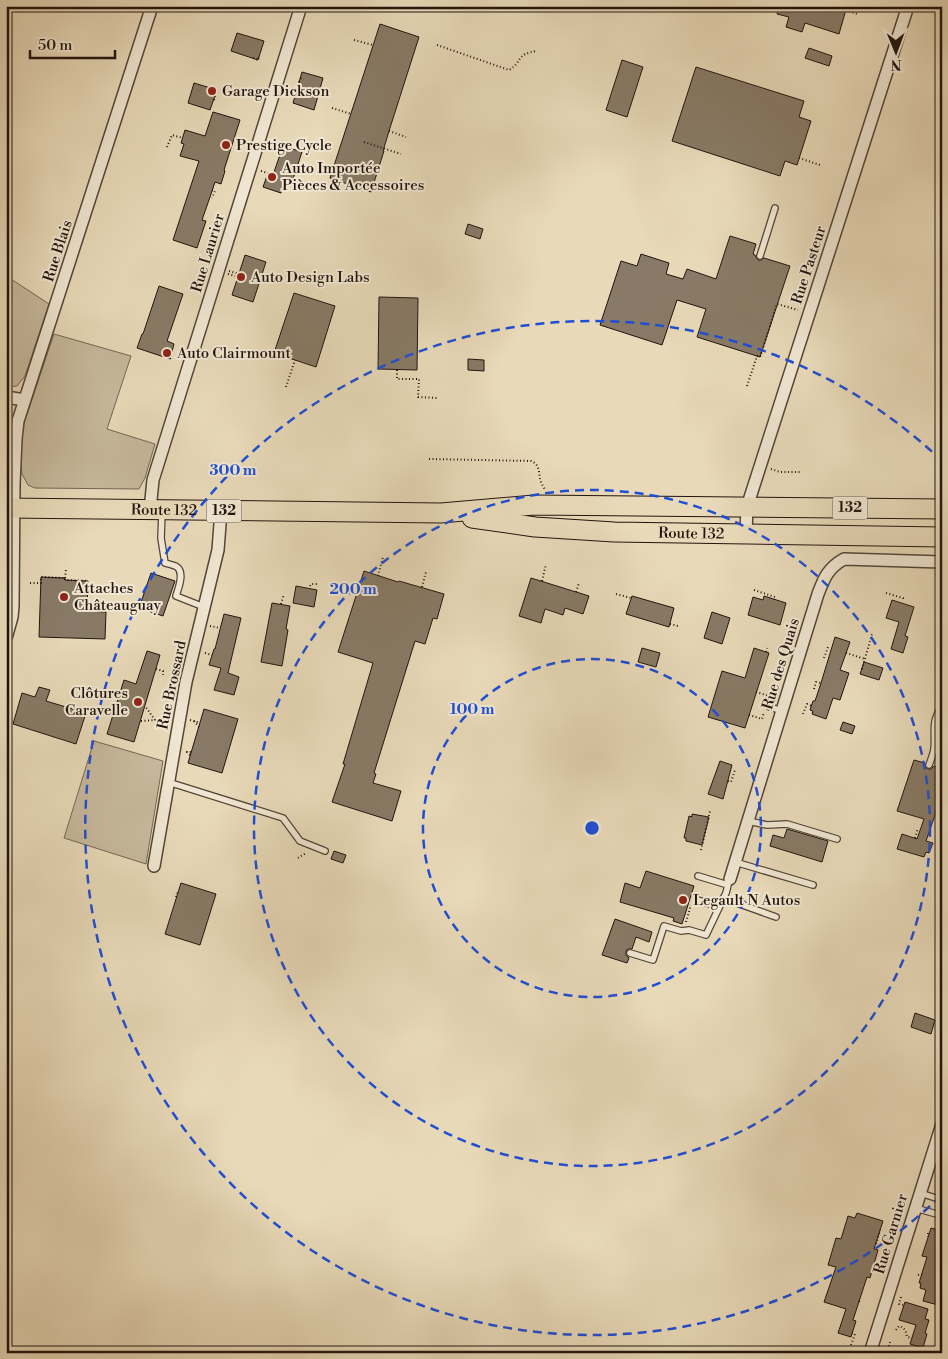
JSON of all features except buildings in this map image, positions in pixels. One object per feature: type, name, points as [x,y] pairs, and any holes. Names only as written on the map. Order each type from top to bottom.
[{"type":"highway","name":"Route 132","points":[[10,508],[441,513],[534,505],[942,509]]},
{"type":"highway","points":[[578,530],[579,506]]},
{"type":"highway","name":"Route 132","points":[[441,513],[528,527],[578,530],[942,537]]},
{"type":"street","name":"Rue Blais","points":[[6,638],[13,606],[10,508],[18,421],[152,6]]},
{"type":"street","name":"Rue Laurier","points":[[156,510],[153,480],[301,6]]},
{"type":"street","name":"Rue Pasteur","points":[[746,534],[747,507],[908,6]]},
{"type":"street","points":[[6,397],[25,400]]},
{"type":"street","name":"Rue Brossard","points":[[154,866],[186,682],[218,550],[222,511]]},
{"type":"street","name":"Rue des Quais","points":[[730,879],[820,589],[827,573],[832,566],[844,559],[942,562]]},
{"type":"street","name":"Rue Garnier","points":[[870,1353],[942,1124]]},
{"type":"lane","points":[[760,256],[775,208]]},
{"type":"lane","points":[[156,510],[165,563],[177,567],[180,571],[181,578],[176,596],[204,607]]},
{"type":"lane","points":[[929,765],[934,748],[933,731],[935,721],[942,706]]},
{"type":"lane","points":[[770,707],[782,711]]},
{"type":"lane","points":[[168,782],[283,818],[300,841],[325,851]]},
{"type":"lane","points":[[748,821],[767,825],[787,824],[837,838]]},
{"type":"lane","points":[[735,862],[813,885]]},
{"type":"lane","points":[[630,953],[653,960],[664,926],[706,935],[728,885],[698,876]]},
{"type":"lane","points":[[723,898],[776,917]]},
{"type":"lane","points":[[698,900],[719,906]]},
{"type":"lane","points":[[920,1193],[942,1200]]},
{"type":"lane","points":[[915,1208],[940,1215]]},
{"type":"path","points":[[846,10],[857,14]]},
{"type":"path","points":[[354,40],[373,45]]},
{"type":"path","points":[[437,45],[509,70],[515,67],[518,59],[526,53],[537,51]]},
{"type":"path","points":[[253,58],[258,60],[259,56]]},
{"type":"path","points":[[299,82],[300,78]]},
{"type":"path","points":[[214,100],[216,94]]},
{"type":"path","points":[[332,108],[351,114]]},
{"type":"path","points":[[389,131],[406,137]]},
{"type":"path","points":[[168,147],[172,135],[183,138]]},
{"type":"path","points":[[364,142],[401,154]]},
{"type":"path","points":[[799,158],[820,165]]},
{"type":"path","points":[[212,190],[215,191],[212,198]]},
{"type":"path","points":[[747,386],[757,356],[760,357],[777,304],[802,312]]},
{"type":"path","points":[[170,359],[172,352]]},
{"type":"path","points":[[286,387],[295,360]]},
{"type":"path","points":[[397,370],[397,379],[419,379],[418,397],[436,398]]},
{"type":"path","points":[[429,459],[532,461],[539,467],[541,482],[553,505]]},
{"type":"path","points":[[760,466],[780,472],[800,472]]},
{"type":"path","points":[[378,576],[383,557]]},
{"type":"path","points":[[542,582],[546,564]]},
{"type":"path","points":[[65,578],[66,569]]},
{"type":"path","points":[[422,587],[426,572]]},
{"type":"path","points":[[30,582],[40,583],[41,578],[65,578],[65,580],[88,581]]},
{"type":"path","points":[[576,592],[578,583]]},
{"type":"path","points":[[310,586],[310,584],[319,584]]},
{"type":"path","points":[[754,590],[775,597],[774,600]]},
{"type":"path","points":[[886,593],[903,598],[903,601]]},
{"type":"path","points":[[281,604],[284,594]]},
{"type":"path","points":[[616,594],[631,598]]},
{"type":"path","points":[[670,624],[678,626]]},
{"type":"path","points":[[862,670],[872,634]]},
{"type":"path","points":[[824,658],[828,647],[830,648]]},
{"type":"path","points":[[766,652],[767,648]]},
{"type":"path","points":[[846,653],[865,660]]},
{"type":"path","points":[[156,669],[163,671],[162,676]]},
{"type":"path","points":[[814,689],[816,682],[821,683]]},
{"type":"path","points":[[756,692],[769,696]]},
{"type":"path","points":[[803,714],[807,704],[812,706]]},
{"type":"path","points":[[141,721],[155,720],[145,706]]},
{"type":"path","points":[[749,715],[762,719]]},
{"type":"path","points":[[194,721],[199,727]]},
{"type":"path","points":[[190,756],[187,752],[191,752]]},
{"type":"path","points":[[728,781],[731,782],[735,770]]},
{"type":"path","points":[[701,850],[710,811]]},
{"type":"path","points":[[914,838],[918,828]]},
{"type":"path","points":[[298,858],[308,852]]},
{"type":"path","points":[[176,897],[178,891]]},
{"type":"path","points":[[876,1244],[880,1230]]},
{"type":"path","points":[[928,1232],[928,1237]]},
{"type":"path","points":[[918,1275],[922,1274]]},
{"type":"path","points":[[900,1297],[899,1304],[904,1305]]},
{"type":"path","points":[[896,1330],[900,1326],[906,1332],[907,1337],[912,1338]]},
{"type":"path","points":[[851,1345],[855,1334],[852,1333]]},
{"type":"path","points":[[887,1353],[890,1342]]},
{"type":"shaded area","points":[[6,278],[14,281],[49,304],[25,376],[17,386],[6,387]]},
{"type":"shaded area","points":[[54,334],[131,356],[107,429],[155,444],[145,478],[139,489],[35,488],[28,485],[22,474],[22,429]]},
{"type":"shaded area","points":[[94,741],[163,761],[146,864],[64,838]]},
{"type":"place","name":"Garage Dickson","points":[[212,91]]},
{"type":"place","name":"Prestige Cycle","points":[[226,145]]},
{"type":"place","name":"Auto Importée Pièces & Accessoires","points":[[272,177]]},
{"type":"place","name":"Auto Design Labs","points":[[241,277]]},
{"type":"place","name":"Auto Clairmount","points":[[167,353]]},
{"type":"place","name":"Attaches Châteauguay","points":[[64,597]]},
{"type":"place","name":"Clôtures Caravelle","points":[[138,702]]},
{"type":"place","name":"Legault N Autos","points":[[683,900]]}]
